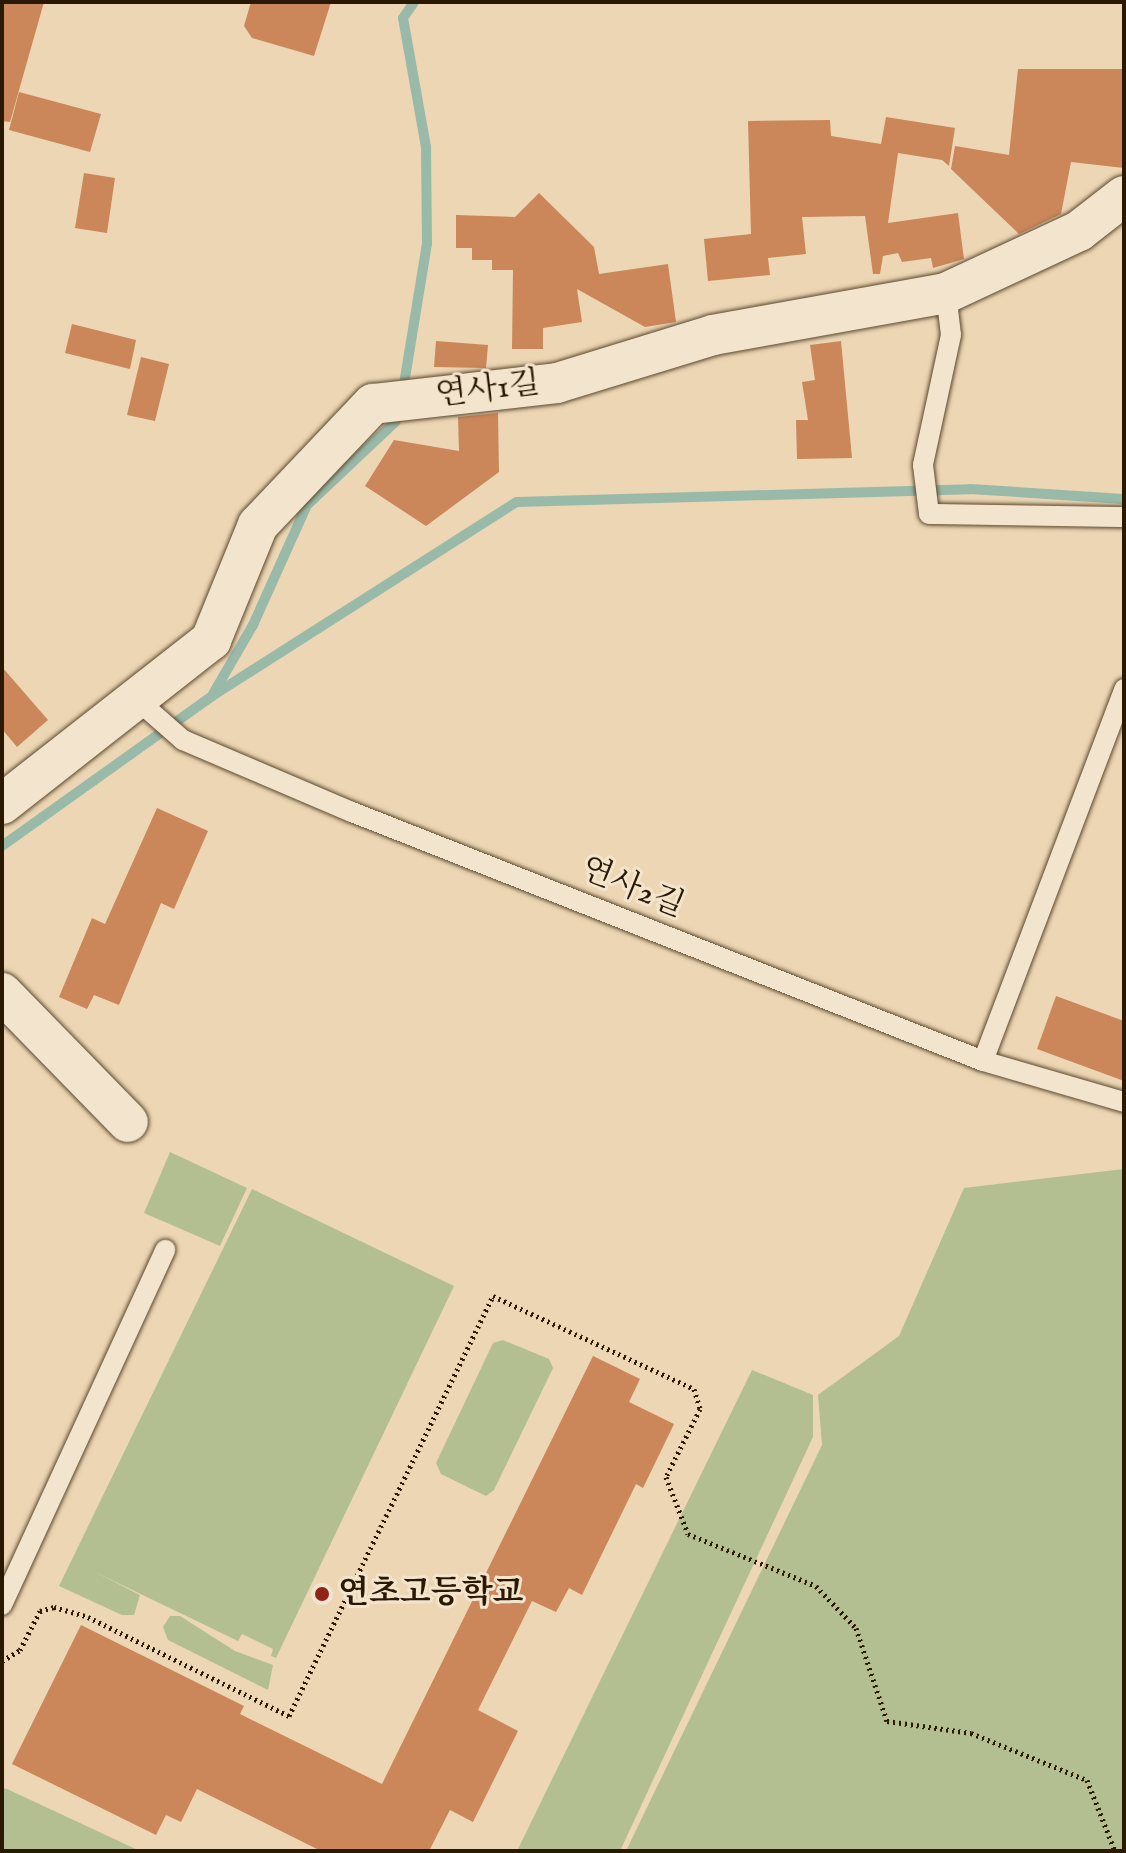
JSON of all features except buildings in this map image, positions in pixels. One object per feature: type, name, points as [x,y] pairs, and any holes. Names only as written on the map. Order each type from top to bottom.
[{"type":"street","name":"연사1길","points":[[2,804],[211,640],[258,525],[373,404],[557,383],[713,335],[946,293],[1079,231],[1124,196]]},
{"type":"street","points":[[2,993],[128,1122]]},
{"type":"lane","points":[[946,293],[951,335],[923,465],[929,514],[1124,517]]},
{"type":"lane","points":[[983,1061],[1124,689]]},
{"type":"lane","name":"연사2길","points":[[135,698],[183,740],[983,1061],[1124,1102]]},
{"type":"lane","points":[[2,1605],[165,1250]]},
{"type":"path","points":[[2,1661],[20,1650],[40,1611],[54,1607],[88,1617],[289,1716],[493,1296],[694,1389],[700,1409],[666,1477],[688,1534],[816,1586],[856,1628],[887,1721],[971,1733],[1087,1780],[1115,1851]]},
{"type":"green space","points":[[170,1152],[247,1188],[220,1246],[144,1213]]},
{"type":"green space","points":[[1124,1169],[1124,1851],[626,1851],[822,1445],[818,1395],[899,1336],[964,1188]]},
{"type":"green space","points":[[252,1189],[454,1286],[276,1658],[271,1656],[273,1649],[242,1634],[238,1641],[93,1571],[140,1595],[134,1615],[122,1615],[59,1586]]},
{"type":"green space","points":[[503,1340],[549,1359],[553,1368],[494,1490],[486,1496],[441,1474],[436,1463],[493,1343]]},
{"type":"green space","points":[[752,1370],[813,1395],[813,1437],[620,1851],[517,1851]]},
{"type":"green space","points":[[170,1616],[180,1616],[235,1651],[273,1665],[268,1690],[168,1640],[163,1627]]},
{"type":"green space","points":[[2,1788],[7,1789],[140,1851],[2,1851]]},
{"type":"waterway","points":[[405,378],[427,244],[426,147],[403,18],[414,2]]},
{"type":"waterway","points":[[213,694],[253,625],[307,505],[396,421]]},
{"type":"waterway","points":[[2,846],[212,696],[517,502],[970,489],[1124,499]]},
{"type":"place","name":"연초고등학교","points":[[322,1594]]}]
